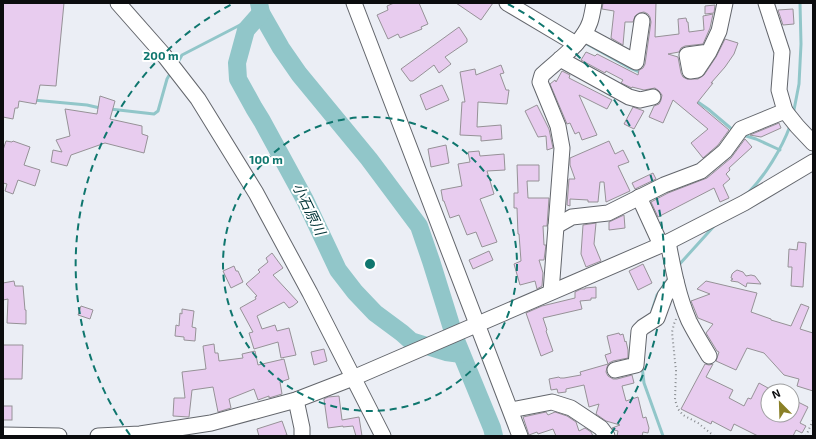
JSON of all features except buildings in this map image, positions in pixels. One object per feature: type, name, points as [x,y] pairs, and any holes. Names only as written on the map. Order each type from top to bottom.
[{"type":"street","points":[[118,3],[163,54],[198,98],[256,193],[355,376],[383,436]]},
{"type":"street","points":[[354,3],[520,436]]},
{"type":"street","points":[[507,3],[580,39],[636,62],[642,21]]},
{"type":"street","points":[[551,292],[562,148],[558,126],[540,82],[542,75],[580,39],[590,23],[594,3]]},
{"type":"street","points":[[709,52],[719,31],[725,3]]},
{"type":"street","points":[[766,3],[782,52],[779,90],[785,111],[813,143]]},
{"type":"street","points":[[560,59],[628,98],[640,100],[653,98]]},
{"type":"street","points":[[556,226],[572,217],[608,213],[664,185],[701,171],[725,151],[741,129],[785,111]]},
{"type":"street","points":[[98,436],[140,434],[211,423],[296,400],[664,243],[744,203],[813,162]]},
{"type":"street","points":[[639,197],[664,243],[672,262],[676,281],[688,319],[709,356]]},
{"type":"street","points":[[615,370],[636,365],[639,331],[643,326],[657,318],[665,296],[676,281]]},
{"type":"street","points":[[296,400],[302,428],[302,436]]},
{"type":"street","points":[[511,410],[552,402],[570,408],[601,428],[607,436]]},
{"type":"street","points":[[3,435],[59,436]]},
{"type":"path","points":[[684,307],[674,324],[672,332],[676,371],[675,400],[678,409],[683,415],[698,423],[714,436]]},
{"type":"path","points":[[806,436],[813,420]]},
{"type":"waterway","name":"小石原川","points":[[259,3],[261,13],[281,48],[299,74],[369,159],[419,226],[455,338],[494,436]]},
{"type":"waterway","points":[[793,115],[799,84],[801,44],[800,3]]},
{"type":"waterway","points":[[177,64],[182,55],[261,13]]},
{"type":"waterway","name":"小石原川","points":[[261,13],[246,30],[237,63],[238,79],[305,200],[338,270],[355,292],[375,313],[411,341],[446,352],[461,354]]},
{"type":"waterway","points":[[587,44],[628,67],[642,73]]},
{"type":"waterway","points":[[110,109],[154,114],[158,111],[167,79],[171,72]]},
{"type":"waterway","points":[[33,100],[87,105],[100,108]]},
{"type":"waterway","points":[[695,100],[734,131]]},
{"type":"waterway","points":[[748,193],[761,178],[772,161],[790,126]]},
{"type":"waterway","points":[[743,135],[780,150]]},
{"type":"waterway","points":[[677,267],[715,225]]},
{"type":"waterway","points":[[652,311],[657,295],[670,276]]},
{"type":"waterway","points":[[642,366],[644,383],[663,436]]}]
